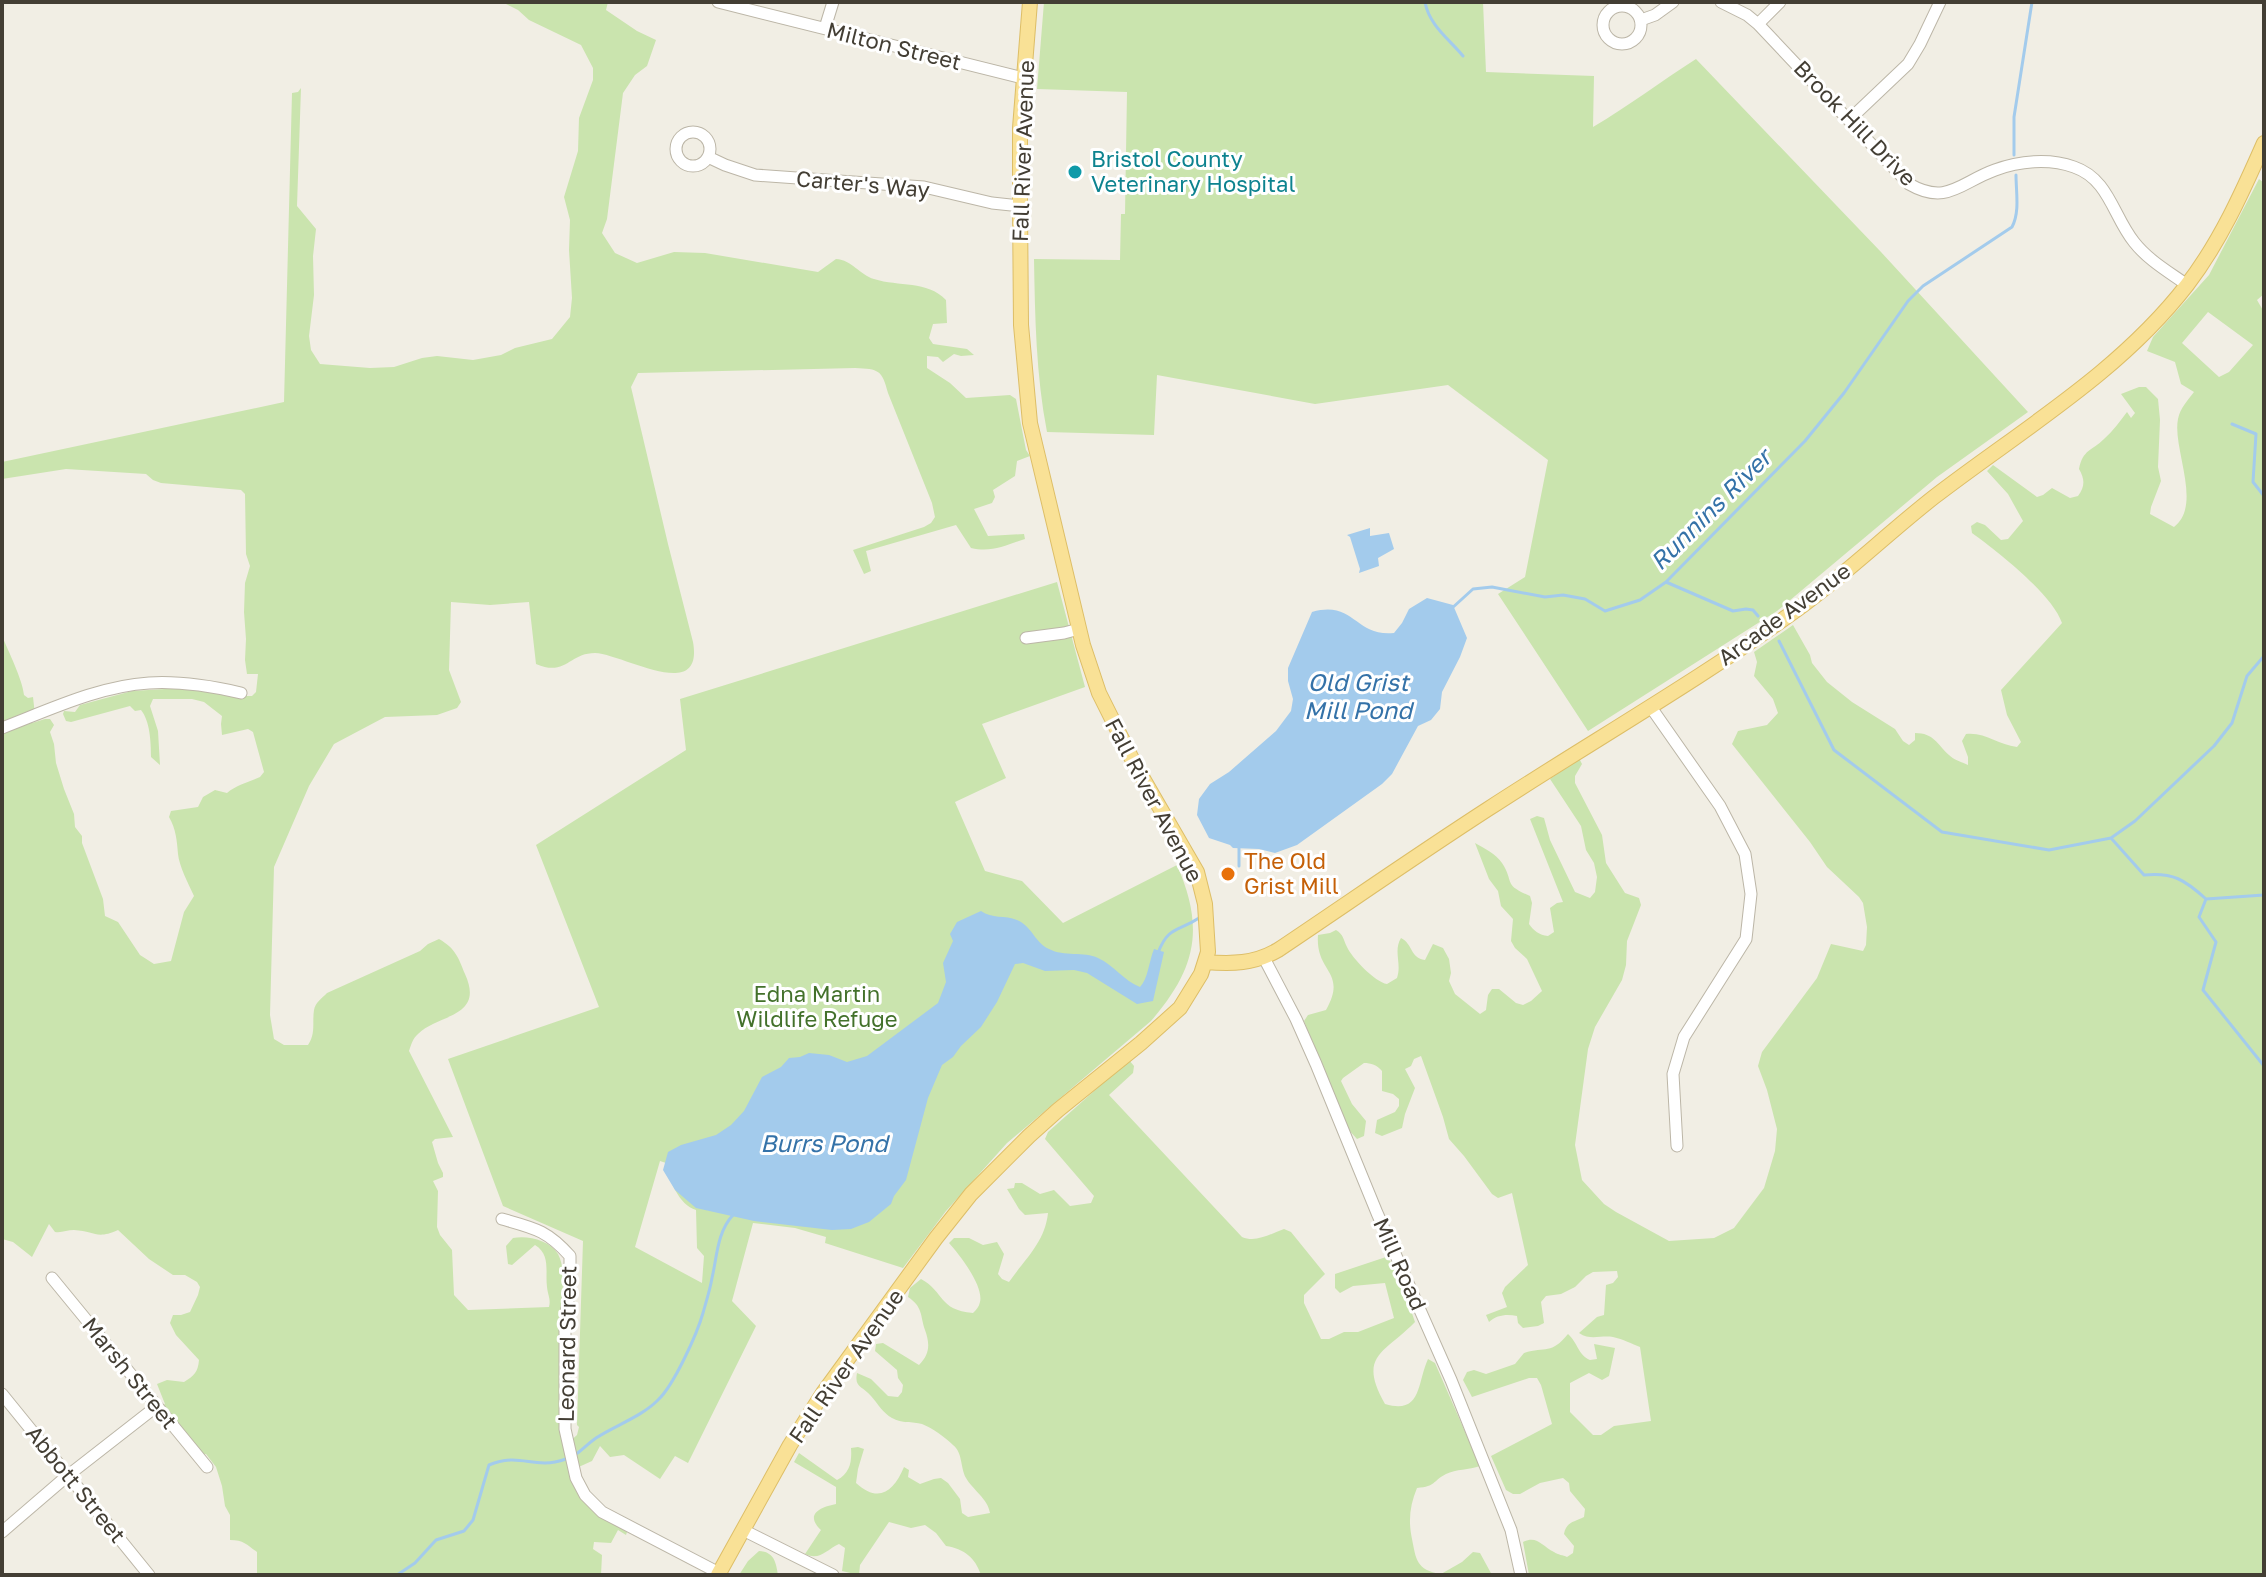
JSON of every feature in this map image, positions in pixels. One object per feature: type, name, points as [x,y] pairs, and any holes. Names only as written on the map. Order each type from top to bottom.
[{"type":"main road","name":"Fall River Avenue","points":[[718,1574],[790,1445],[836,1373],[971,1194],[1058,1110],[1169,1020],[1201,974],[1208,952],[1205,904],[1197,872],[1134,763],[1099,693],[1079,629],[1030,423],[1021,325],[1020,128],[1030,2]]},
{"type":"main road","name":"Arcade Avenue","points":[[1205,962],[1239,963],[1264,958],[1802,606],[1933,498],[2088,384],[2145,332],[2187,285],[2227,221],[2264,143]]},
{"type":"street","name":"Milton Street","points":[[718,2],[1023,78]]},
{"type":"street","points":[[825,28],[833,2]]},
{"type":"street","points":[[1641,20],[1655,15],[1673,2]]},
{"type":"street","name":"Brook Hill Drive","points":[[1721,2],[1758,24],[1909,184],[1929,193],[1948,192],[1994,170],[2025,162],[2054,162],[2079,169],[2103,188],[2125,230],[2142,252],[2187,285]]},
{"type":"street","points":[[1758,24],[1780,2]]},
{"type":"street","points":[[1849,120],[1908,64],[1940,2]]},
{"type":"street","name":"Carter's Way","points":[[708,157],[755,175],[924,187],[992,203],[1020,206]]},
{"type":"street","points":[[1026,638],[1079,629]]},
{"type":"street","points":[[2,728],[98,693],[148,683],[212,686],[241,693]]},
{"type":"street","points":[[1650,706],[1720,806],[1745,854],[1751,894],[1746,939],[1684,1037],[1673,1074],[1677,1146]]},
{"type":"street","name":"Mill Road","points":[[1264,958],[1316,1064],[1377,1213],[1451,1380],[1511,1530],[1521,1575]]},
{"type":"street","name":"Leonard Street","points":[[502,1219],[554,1238],[570,1256],[565,1322],[565,1429],[576,1478],[585,1495],[602,1512],[718,1574]]},
{"type":"street","name":"Marsh Street","points":[[52,1278],[207,1467]]},
{"type":"street","name":"Abbott Street","points":[[2,1394],[149,1575]]},
{"type":"street","points":[[2,1532],[157,1406]]},
{"type":"street","points":[[743,1530],[833,1575]]},
{"type":"green space","name":"Edna Martin Wildlife Refuge","points":[[502,2],[608,2],[606,10],[656,40],[647,66],[635,75],[623,93],[607,219],[602,233],[615,253],[637,263],[674,252],[705,253],[818,272],[836,259],[847,262],[874,279],[930,289],[946,300],[947,323],[933,324],[929,338],[933,344],[967,349],[974,355],[954,354],[943,362],[938,357],[927,356],[927,368],[966,398],[1010,395],[1016,399],[1026,450],[1030,456],[1017,461],[1015,476],[993,490],[995,497],[992,503],[974,509],[988,536],[1024,534],[1025,539],[992,549],[971,548],[956,525],[866,551],[871,571],[864,574],[853,550],[924,527],[935,517],[884,380],[878,372],[855,368],[638,373],[631,387],[693,642],[693,660],[686,670],[674,673],[659,671],[595,653],[554,668],[546,667],[536,664],[529,602],[490,605],[451,602],[449,670],[461,702],[457,708],[437,715],[385,717],[334,744],[309,786],[274,867],[270,1015],[274,1039],[284,1045],[308,1045],[313,1032],[315,1007],[327,993],[420,951],[428,944],[439,939],[456,954],[470,988],[469,999],[456,1013],[418,1034],[409,1051],[453,1137],[432,1142],[443,1173],[443,1177],[433,1181],[438,1191],[437,1227],[452,1250],[454,1295],[468,1310],[549,1307],[546,1264],[540,1249],[535,1245],[512,1265],[508,1264],[506,1246],[513,1238],[525,1237],[550,1245],[558,1254],[563,1278],[561,1321],[566,1445],[577,1435],[579,1427],[583,1241],[503,1206],[448,1059],[599,1007],[536,845],[686,750],[680,699],[1057,582],[1085,687],[982,724],[1006,778],[955,802],[985,871],[1022,881],[1063,923],[1177,865],[1191,909],[1191,948],[1178,984],[1151,1021],[1007,1143],[946,1211],[903,1268],[825,1243],[826,1237],[795,1228],[753,1223],[732,1301],[756,1326],[688,1463],[675,1456],[660,1479],[624,1455],[610,1457],[600,1446],[592,1461],[572,1470],[597,1513],[627,1532],[626,1535],[618,1530],[611,1543],[594,1542],[593,1549],[602,1555],[601,1575],[257,1575],[257,1552],[242,1542],[230,1540],[230,1515],[216,1467],[206,1454],[199,1456],[160,1407],[165,1404],[157,1384],[167,1380],[184,1382],[198,1368],[199,1360],[176,1335],[170,1323],[173,1315],[190,1312],[200,1287],[197,1282],[185,1275],[173,1275],[149,1259],[118,1230],[100,1235],[74,1230],[55,1232],[49,1224],[32,1257],[13,1242],[2,1239],[2,636],[24,695],[33,697],[35,715],[29,721],[50,719],[54,725],[50,732],[56,763],[74,814],[75,827],[82,836],[103,899],[105,916],[118,922],[140,955],[154,964],[171,961],[184,912],[194,896],[179,859],[176,835],[169,817],[171,811],[198,807],[203,797],[215,790],[227,793],[260,777],[264,772],[253,732],[248,729],[222,735],[222,716],[204,702],[153,699],[150,706],[158,731],[160,765],[151,757],[148,726],[141,710],[135,711],[130,706],[71,722],[66,721],[63,714],[64,711],[75,712],[80,705],[132,691],[165,689],[170,683],[243,696],[252,696],[256,692],[258,674],[247,674],[245,660],[245,583],[250,566],[246,554],[245,494],[241,490],[161,483],[146,474],[66,469],[2,479],[2,462],[284,402],[292,93],[301,88],[297,206],[316,229],[309,336],[311,350],[320,364],[370,368],[394,367],[437,356],[473,360],[552,339],[570,317],[570,220],[564,197],[578,151],[579,118],[593,80],[593,68],[581,45],[529,20]],"holes":[[[660,1161],[666,1163],[672,1184],[680,1197],[696,1210],[697,1248],[704,1256],[702,1283],[635,1247]]]},
{"type":"green space","points":[[1044,2],[1483,2],[1486,72],[1594,76],[1593,127],[1696,59],[1881,252],[2028,412],[1937,477],[1777,611],[1588,731],[1498,594],[1525,577],[1548,460],[1448,385],[1315,404],[1157,375],[1154,435],[1047,432],[1038,368],[1034,259],[1120,260],[1121,214],[1125,214],[1127,92],[1037,89]]},
{"type":"green space","points":[[2259,179],[2264,183],[2264,294],[2257,300],[2264,312],[2264,1575],[1529,1575],[1523,1542],[1536,1541],[1567,1557],[1573,1553],[1574,1546],[1564,1534],[1565,1530],[1584,1517],[1585,1509],[1563,1478],[1513,1494],[1506,1490],[1491,1456],[1552,1424],[1537,1378],[1472,1397],[1463,1380],[1467,1372],[1474,1370],[1486,1374],[1515,1364],[1524,1353],[1552,1347],[1568,1334],[1590,1360],[1597,1359],[1594,1344],[1615,1348],[1609,1376],[1602,1380],[1589,1373],[1570,1383],[1570,1412],[1593,1435],[1601,1435],[1614,1426],[1651,1421],[1640,1347],[1613,1337],[1592,1337],[1579,1333],[1597,1317],[1604,1315],[1606,1285],[1618,1277],[1617,1271],[1593,1272],[1575,1287],[1561,1294],[1546,1296],[1541,1302],[1544,1323],[1538,1326],[1523,1328],[1517,1316],[1513,1315],[1498,1316],[1489,1322],[1486,1315],[1507,1307],[1502,1293],[1505,1287],[1528,1265],[1512,1193],[1498,1198],[1492,1194],[1449,1139],[1421,1056],[1405,1069],[1415,1088],[1402,1128],[1382,1136],[1375,1133],[1377,1120],[1395,1112],[1399,1099],[1382,1091],[1382,1071],[1364,1063],[1343,1078],[1341,1081],[1352,1104],[1366,1121],[1364,1136],[1357,1139],[1347,1128],[1304,1021],[1308,1015],[1326,1010],[1334,987],[1318,948],[1318,935],[1336,930],[1339,932],[1359,963],[1376,979],[1387,984],[1397,978],[1401,938],[1420,959],[1425,960],[1433,944],[1443,948],[1449,959],[1449,981],[1455,994],[1480,1014],[1486,1010],[1492,989],[1499,989],[1516,1003],[1523,1005],[1531,1001],[1542,991],[1527,959],[1511,941],[1513,919],[1501,906],[1498,891],[1489,879],[1475,843],[1497,857],[1512,886],[1530,896],[1529,924],[1533,929],[1548,936],[1554,932],[1550,908],[1563,902],[1530,819],[1537,816],[1544,818],[1550,840],[1575,892],[1590,898],[1595,892],[1597,877],[1594,863],[1586,850],[1581,826],[1550,779],[1579,758],[1582,764],[1575,776],[1575,783],[1602,835],[1606,863],[1625,893],[1639,898],[1641,905],[1627,941],[1622,980],[1595,1027],[1588,1049],[1575,1145],[1582,1180],[1604,1204],[1669,1241],[1714,1238],[1734,1228],[1764,1188],[1775,1151],[1777,1129],[1758,1066],[1762,1052],[1817,978],[1831,944],[1863,951],[1867,927],[1859,897],[1827,867],[1732,744],[1738,731],[1767,725],[1778,713],[1773,699],[1754,676],[1757,662],[1754,652],[1793,625],[1812,663],[1827,682],[1895,729],[1909,745],[1915,740],[1915,733],[1927,735],[1951,757],[1968,765],[1962,741],[1966,734],[1980,735],[2017,747],[2021,742],[2007,715],[2001,690],[2062,623],[2036,587],[1972,533],[1971,526],[1977,522],[2001,540],[2008,539],[2023,521],[2008,494],[1987,471],[1993,465],[2037,497],[2052,488],[2070,498],[2078,496],[2083,486],[2079,469],[2083,458],[2127,412],[2131,418],[2135,413],[2121,394],[2146,387],[2158,399],[2160,420],[2158,467],[2161,481],[2150,514],[2174,527],[2186,505],[2178,419],[2194,392],[2181,384],[2175,362],[2147,351],[2153,337],[2209,275]],"holes":[[[2208,312],[2253,345],[2229,372],[2219,377],[2182,343]]]},
{"type":"green space","points":[[1129,1060],[1134,1066],[1133,1073],[1109,1095],[1242,1237],[1258,1238],[1284,1229],[1291,1232],[1325,1274],[1304,1295],[1304,1303],[1321,1339],[1344,1332],[1358,1332],[1394,1318],[1385,1283],[1353,1286],[1340,1293],[1335,1288],[1335,1274],[1386,1257],[1396,1267],[1415,1322],[1378,1356],[1374,1365],[1377,1388],[1385,1404],[1406,1405],[1416,1395],[1428,1359],[1435,1363],[1480,1466],[1450,1472],[1431,1485],[1417,1488],[1410,1519],[1416,1558],[1426,1570],[1441,1574],[1473,1552],[1480,1553],[1492,1575],[981,1575],[968,1555],[946,1546],[925,1525],[911,1528],[889,1522],[860,1565],[859,1575],[842,1571],[845,1548],[839,1544],[819,1555],[805,1554],[821,1530],[814,1516],[820,1509],[836,1504],[836,1487],[794,1462],[799,1453],[837,1480],[849,1467],[851,1448],[858,1447],[864,1449],[856,1483],[872,1493],[885,1492],[890,1488],[904,1467],[909,1470],[908,1477],[920,1484],[941,1478],[948,1483],[960,1499],[962,1513],[968,1517],[990,1513],[966,1478],[956,1448],[926,1426],[889,1416],[858,1384],[857,1373],[871,1379],[888,1396],[898,1397],[902,1392],[903,1385],[897,1370],[875,1351],[876,1344],[883,1343],[919,1365],[923,1361],[928,1340],[919,1308],[908,1297],[910,1288],[921,1279],[953,1308],[973,1313],[977,1308],[980,1302],[978,1288],[970,1271],[949,1243],[954,1238],[969,1238],[983,1245],[997,1242],[1004,1254],[998,1274],[1009,1282],[1039,1242],[1048,1213],[1025,1215],[1007,1189],[1014,1188],[1015,1183],[1022,1183],[1040,1194],[1054,1190],[1070,1206],[1091,1203],[1094,1196],[1045,1139],[1048,1132]]},
{"type":"green space","points":[[759,1551],[773,1558],[778,1575],[739,1575],[748,1561]]},
{"type":"water","points":[[1370,528],[1370,536],[1389,533],[1394,549],[1378,558],[1379,566],[1359,573],[1347,535]]},
{"type":"water","name":"Old Grist Mill Pond","points":[[1427,598],[1453,605],[1467,638],[1442,692],[1440,709],[1431,720],[1418,726],[1392,774],[1297,845],[1275,853],[1233,848],[1209,838],[1197,815],[1199,799],[1210,784],[1229,772],[1276,731],[1291,711],[1293,699],[1288,668],[1312,612],[1337,611],[1370,630],[1394,633],[1409,609]]},
{"type":"water","name":"Burrs Pond","points":[[981,911],[1022,923],[1040,943],[1055,951],[1098,958],[1140,987],[1147,975],[1154,949],[1164,952],[1153,1001],[1137,1004],[1087,973],[1045,971],[1023,963],[1015,964],[981,1027],[942,1065],[928,1098],[906,1180],[891,1204],[869,1222],[851,1229],[832,1230],[754,1221],[696,1208],[675,1190],[663,1170],[668,1152],[716,1135],[731,1125],[744,1111],[762,1077],[781,1067],[789,1058],[809,1053],[829,1055],[847,1062],[867,1056],[938,1003],[946,982],[943,963],[953,941],[950,934],[957,922]]},
{"type":"waterway","points":[[1425,2],[1435,25],[1463,56]]},
{"type":"waterway","name":"Runnins River","points":[[2014,155],[2014,117],[2032,2]]},
{"type":"waterway","name":"Runnins River","points":[[1451,609],[1473,589],[1492,587],[1545,597],[1563,595],[1585,599],[1605,611],[1640,600],[1666,582],[1805,441],[1844,393],[1908,301],[1923,286],[2012,227],[2017,208],[2016,175]]},
{"type":"waterway","points":[[2232,424],[2256,434],[2253,482],[2264,496]]},
{"type":"waterway","points":[[1666,582],[1733,611],[1753,610],[1758,616]]},
{"type":"waterway","points":[[1779,641],[1834,750],[1942,832],[2049,850],[2111,838],[2135,821],[2214,746],[2232,723],[2247,676],[2264,656]]},
{"type":"waterway","points":[[2111,838],[2144,875],[2178,879],[2206,899],[2264,895]]},
{"type":"waterway","name":"Runnins River","points":[[1239,846],[1239,866]]},
{"type":"waterway","points":[[2206,899],[2199,917],[2216,942],[2203,990],[2264,1066]]},
{"type":"waterway","name":"Runnins River","points":[[1158,953],[1170,934],[1200,915]]},
{"type":"waterway","name":"Runnins River","points":[[397,1575],[415,1563],[436,1540],[464,1531],[473,1520],[489,1465],[508,1460],[546,1463],[569,1458],[658,1400],[678,1371],[696,1333],[721,1237],[733,1215]]},
{"type":"place","name":"Bristol County Veterinary Hospital","points":[[1075,172]]},
{"type":"place","name":"The Old Grist Mill","points":[[1228,874]]}]
